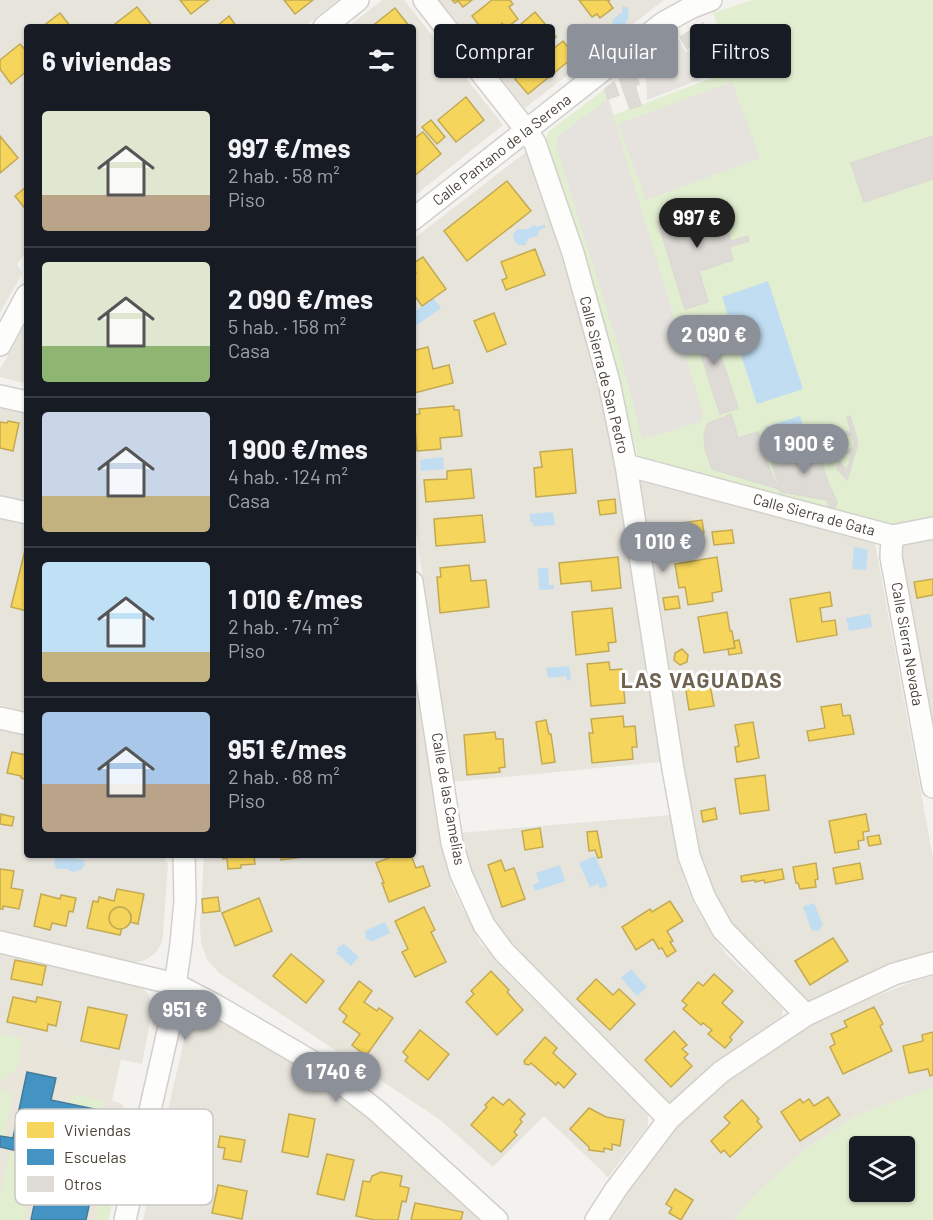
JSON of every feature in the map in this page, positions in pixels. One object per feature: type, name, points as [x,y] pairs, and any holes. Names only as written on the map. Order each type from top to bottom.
[{"type":"street","points":[[328,24],[358,0]]},
{"type":"street","name":"Calle Sierra de San Pedro","points":[[424,0],[535,143],[573,253],[609,382],[626,465],[688,856],[704,896],[723,930],[806,1015]]},
{"type":"street","name":"Calle Pantano de la Serena","points":[[416,217],[663,23],[690,8],[711,0]]},
{"type":"street","points":[[0,345],[24,301]]},
{"type":"street","points":[[0,396],[24,401]]},
{"type":"street","name":"Calle Sierra de Gata","points":[[626,465],[892,536],[933,528]]},
{"type":"street","points":[[0,507],[24,512]]},
{"type":"street","name":"Calle Sierra Nevada","points":[[892,536],[891,557],[933,787]]},
{"type":"street","name":"Calle de las Camelias","points":[[416,608],[452,843],[461,874],[484,925],[504,952],[532,982],[669,1119]]},
{"type":"street","points":[[0,718],[24,723]]},
{"type":"street","points":[[150,1109],[169,1027],[175,984],[185,901],[184,858]]},
{"type":"street","points":[[0,942],[175,984],[217,1006],[318,1065],[376,1110],[497,1220]]},
{"type":"street","points":[[596,1220],[616,1189],[669,1119],[721,1072],[806,1015],[894,974],[933,963]]},
{"type":"street","points":[[125,1220],[128,1205]]},
{"type":"shaded area","points":[[0,0],[338,0],[308,24],[24,24],[24,256],[17,264],[22,274],[0,313]]},
{"type":"shaded area","points":[[382,0],[404,0],[434,38],[434,78],[466,78],[503,125],[416,195],[416,24],[352,24]]},
{"type":"shaded area","points":[[438,0],[664,0],[633,24],[567,24],[567,75],[525,108],[501,78],[555,78],[555,24],[457,24]]},
{"type":"shaded area","points":[[679,40],[686,52],[690,49],[690,78],[704,78],[647,100],[646,78],[678,78]]},
{"type":"shaded area","points":[[732,82],[760,158],[646,200],[618,124]]},
{"type":"shaded area","points":[[608,99],[703,413],[701,422],[642,439],[618,346],[556,146],[558,136]]},
{"type":"shaded area","points":[[526,152],[574,294],[593,362],[610,439],[661,762],[452,782],[416,531],[416,237]]},
{"type":"shaded area","points":[[24,327],[24,383],[0,377],[0,369]]},
{"type":"shaded area","points":[[0,405],[24,411],[24,501],[0,495]]},
{"type":"shaded area","points":[[637,480],[875,543],[933,858],[933,951],[889,965],[809,1003],[736,932],[706,879],[696,842]]},
{"type":"shaded area","points":[[0,519],[24,525],[24,711],[0,705]]},
{"type":"shaded area","points":[[933,540],[933,737],[898,553],[903,546]]},
{"type":"shaded area","points":[[416,684],[438,828],[452,887],[480,943],[648,1114],[648,1126],[608,1177],[544,1116],[493,1167],[439,1119],[219,973],[207,959],[201,943],[204,858],[416,858]]},
{"type":"shaded area","points":[[0,727],[24,732],[24,858],[165,858],[168,864],[162,942],[157,951],[142,961],[133,962],[0,930]]},
{"type":"shaded area","points":[[670,815],[686,885],[695,906],[727,955],[783,1007],[782,1019],[726,1056],[674,1101],[666,1101],[508,942],[495,924],[472,878],[459,833]]},
{"type":"shaded area","points":[[0,953],[140,985],[149,995],[152,1010],[142,1064],[0,1034]]},
{"type":"shaded area","points":[[933,976],[933,1087],[858,1115],[803,1151],[752,1198],[734,1220],[610,1220],[648,1162],[675,1130],[705,1100],[740,1073],[811,1025],[845,1008]]},
{"type":"shaded area","points":[[204,1015],[215,1016],[320,1075],[371,1118],[481,1220],[143,1220],[146,1205],[213,1205],[213,1109],[168,1109],[187,1027],[194,1019]]},
{"type":"shaded area","points":[[0,1034],[121,1059],[112,1101],[121,1103],[125,1109],[15,1109],[15,1205],[111,1205],[108,1220],[0,1220]]},
{"type":"green space","points":[[753,0],[933,0],[933,517],[893,525],[638,458],[611,347],[545,142],[548,132],[605,89],[614,115],[712,78],[791,78],[791,24],[717,24],[713,13]]},
{"type":"green space","points":[[0,1034],[23,1039],[15,1074],[8,1072],[6,1081],[0,1079]]},
{"type":"green space","points":[[933,1087],[933,1220],[734,1220],[752,1198],[803,1151],[858,1115]]},
{"type":"green space","points":[[0,1091],[13,1094],[4,1137],[0,1136]]},
{"type":"green space","points":[[72,1094],[106,1101],[101,1104],[100,1109],[70,1103]]},
{"type":"green space","points":[[10,1152],[15,1153],[15,1205],[27,1205],[24,1220],[0,1220],[0,1197]]},
{"type":"green space","points":[[98,1205],[111,1205],[108,1220],[95,1220]]},
{"type":"water","points":[[623,6],[628,8],[626,23],[613,24],[613,19],[622,12]]},
{"type":"water","points":[[544,224],[546,227],[540,230],[537,236],[529,238],[525,245],[514,241],[514,233],[517,230]]},
{"type":"water","points":[[768,281],[803,389],[757,404],[722,297]]},
{"type":"water","points":[[433,298],[441,308],[416,326],[416,311]]},
{"type":"water","points":[[800,416],[807,437],[771,448],[765,427]]},
{"type":"water","points":[[443,457],[444,469],[421,471],[420,460]]},
{"type":"water","points":[[553,512],[555,525],[533,526],[533,522],[530,522],[530,514]]},
{"type":"water","points":[[854,547],[868,549],[866,570],[852,569]]},
{"type":"water","points":[[538,568],[548,568],[549,585],[554,585],[554,589],[539,590]]},
{"type":"water","points":[[870,614],[872,627],[849,631],[846,618]]},
{"type":"water","points":[[569,666],[571,680],[567,681],[566,676],[548,678],[546,668]]},
{"type":"water","points":[[595,856],[608,885],[600,889],[598,884],[590,887],[579,863]]},
{"type":"water","points":[[56,858],[74,858],[84,860],[85,865],[81,870],[72,872],[56,868],[54,862]]},
{"type":"water","points":[[560,865],[565,881],[535,891],[533,885],[539,882],[536,873]]},
{"type":"water","points":[[814,903],[823,925],[819,931],[812,931],[803,907]]},
{"type":"water","points":[[385,922],[390,933],[371,942],[366,939],[365,931]]},
{"type":"water","points":[[344,944],[359,957],[351,966],[336,953],[337,948]]},
{"type":"water","points":[[631,969],[647,987],[637,996],[621,978]]},
{"type":"building: Viviendas","points":[[180,0],[209,0],[191,14]]},
{"type":"building: Viviendas","points":[[284,0],[313,0],[295,14]]},
{"type":"building: Viviendas","points":[[452,0],[472,0],[463,7],[458,1],[455,3]]},
{"type":"building: Viviendas","points":[[492,0],[510,0],[513,4],[509,7],[518,19],[511,24],[478,24],[472,16]]},
{"type":"building: Viviendas","points":[[579,0],[610,0],[608,1],[613,8],[600,18],[597,14],[592,17]]},
{"type":"building: Viviendas","points":[[137,7],[151,24],[115,24]]},
{"type":"building: Viviendas","points":[[395,8],[408,24],[375,24]]},
{"type":"building: Viviendas","points":[[535,12],[545,24],[521,24]]},
{"type":"building: Viviendas","points":[[60,13],[69,24],[46,24]]},
{"type":"building: Viviendas","points":[[229,16],[235,24],[220,24]]},
{"type":"building: Viviendas","points":[[563,41],[567,46],[567,62],[555,72],[555,47]]},
{"type":"building: Viviendas","points":[[20,44],[24,49],[24,73],[11,84],[0,69],[0,60]]},
{"type":"building: Viviendas","points":[[516,78],[548,78],[528,94]]},
{"type":"building: Viviendas","points":[[466,97],[484,120],[456,142],[438,120]]},
{"type":"building: Viviendas","points":[[431,120],[445,137],[437,144],[422,127]]},
{"type":"building: Viviendas","points":[[423,132],[441,154],[416,175],[416,137]]},
{"type":"building: Viviendas","points":[[0,136],[18,158],[0,173]]},
{"type":"building: Viviendas","points":[[507,181],[531,211],[467,261],[444,231]]},
{"type":"building: Viviendas","points":[[24,188],[24,207],[15,196]]},
{"type":"building: Viviendas","points":[[535,249],[545,275],[506,290],[502,280],[507,278],[501,262]]},
{"type":"building: Viviendas","points":[[423,257],[446,289],[422,306],[416,298],[416,261]]},
{"type":"building: Viviendas","points":[[494,313],[506,344],[487,352],[474,321]]},
{"type":"building: Viviendas","points":[[428,347],[433,369],[449,365],[453,383],[416,392],[416,350]]},
{"type":"building: Viviendas","points":[[454,406],[454,410],[459,410],[462,436],[440,438],[441,449],[417,451],[416,415],[420,414],[419,409]]},
{"type":"building: Viviendas","points":[[8,421],[19,423],[13,451],[0,448],[0,422],[7,423]]},
{"type":"building: Viviendas","points":[[572,449],[576,493],[536,497],[534,468],[542,467],[540,452]]},
{"type":"building: Viviendas","points":[[471,469],[474,498],[426,502],[424,480],[447,479],[447,471]]},
{"type":"building: Viviendas","points":[[615,499],[616,513],[600,515],[598,501]]},
{"type":"building: Viviendas","points":[[482,515],[485,542],[436,546],[434,519]]},
{"type":"building: Viviendas","points":[[702,520],[704,545],[663,552],[661,526]]},
{"type":"building: Viviendas","points":[[732,530],[734,543],[714,545],[712,532]]},
{"type":"building: Viviendas","points":[[24,554],[24,610],[11,607]]},
{"type":"building: Viviendas","points":[[618,557],[621,588],[592,591],[591,581],[561,584],[559,563]]},
{"type":"building: Viviendas","points":[[717,557],[722,591],[712,593],[713,601],[688,605],[685,587],[679,588],[675,564]]},
{"type":"building: Viviendas","points":[[469,565],[471,581],[486,580],[489,607],[440,613],[437,577],[441,577],[440,568]]},
{"type":"building: Viviendas","points":[[933,579],[933,595],[917,598],[914,582]]},
{"type":"building: Viviendas","points":[[830,592],[832,606],[820,608],[822,622],[835,620],[837,635],[797,642],[790,599]]},
{"type":"building: Viviendas","points":[[678,596],[680,608],[665,610],[663,598]]},
{"type":"building: Viviendas","points":[[612,608],[616,642],[608,643],[609,651],[576,655],[572,612]]},
{"type":"building: Viviendas","points":[[727,612],[735,648],[704,653],[698,617]]},
{"type":"building: Viviendas","points":[[739,640],[742,653],[729,655],[728,649],[735,648],[734,641]]},
{"type":"building: Viviendas","points":[[682,649],[688,655],[687,662],[680,665],[674,660],[675,653]]},
{"type":"building: Viviendas","points":[[609,662],[610,670],[622,669],[625,703],[591,706],[587,664]]},
{"type":"building: Viviendas","points":[[708,674],[714,706],[689,710],[684,678]]},
{"type":"building: Viviendas","points":[[841,704],[843,716],[850,715],[854,734],[809,741],[807,731],[825,728],[821,707]]},
{"type":"building: Viviendas","points":[[623,716],[624,727],[635,726],[637,747],[632,747],[633,759],[592,763],[589,733],[593,733],[591,719]]},
{"type":"building: Viviendas","points":[[546,720],[549,734],[551,734],[555,762],[542,764],[536,722]]},
{"type":"building: Viviendas","points":[[753,722],[759,758],[737,762],[735,747],[739,746],[735,725]]},
{"type":"building: Viviendas","points":[[495,732],[496,739],[503,739],[505,767],[499,768],[500,772],[467,775],[464,735]]},
{"type":"building: Viviendas","points":[[12,752],[24,755],[24,779],[21,776],[7,773]]},
{"type":"building: Viviendas","points":[[765,775],[769,810],[740,814],[735,779]]},
{"type":"building: Viviendas","points":[[715,808],[717,819],[703,822],[701,811]]},
{"type":"building: Viviendas","points":[[1,814],[14,817],[12,826],[0,824]]},
{"type":"building: Viviendas","points":[[866,814],[869,831],[863,832],[864,840],[858,841],[859,849],[835,853],[829,821]]},
{"type":"building: Viviendas","points":[[540,828],[543,847],[525,850],[522,831]]},
{"type":"building: Viviendas","points":[[597,831],[602,857],[598,858],[595,850],[589,851],[587,832]]},
{"type":"building: Viviendas","points":[[879,835],[881,844],[869,846],[867,837]]},
{"type":"building: Viviendas","points":[[227,858],[254,858],[255,864],[228,869]]},
{"type":"building: Viviendas","points":[[388,858],[412,858],[416,868],[423,866],[430,886],[389,902],[376,863]]},
{"type":"building: Viviendas","points":[[501,860],[505,871],[514,868],[525,899],[502,907],[488,865]]},
{"type":"building: Viviendas","points":[[816,863],[818,879],[815,880],[816,887],[800,889],[796,883],[793,867]]},
{"type":"building: Viviendas","points":[[860,863],[863,879],[836,884],[833,868]]},
{"type":"building: Viviendas","points":[[0,869],[14,871],[11,888],[23,890],[19,909],[3,906],[3,909],[0,909]]},
{"type":"building: Viviendas","points":[[782,869],[784,879],[765,883],[764,880],[742,882],[741,876]]},
{"type":"building: Viviendas","points":[[117,889],[144,894],[138,924],[130,922],[129,912],[120,907],[114,909],[110,915],[110,922],[115,927],[122,928],[120,935],[87,928],[93,901],[98,902],[99,897],[114,901]]},
{"type":"building: Viviendas","points":[[41,894],[60,899],[61,895],[76,898],[73,912],[69,911],[66,926],[52,923],[50,930],[34,926]]},
{"type":"building: Viviendas","points":[[218,897],[220,911],[203,913],[202,899]]},
{"type":"building: Viviendas","points":[[259,898],[272,931],[235,946],[222,913]]},
{"type":"building: Viviendas","points":[[670,901],[683,921],[667,931],[676,951],[667,957],[653,939],[636,950],[622,927],[650,909],[652,912]]},
{"type":"building: Viviendas","points":[[120,907],[130,914],[131,918],[124,928],[120,929],[110,922],[109,918],[116,908]]},
{"type":"building: Viviendas","points":[[424,907],[435,930],[431,932],[446,962],[415,977],[402,952],[408,949],[395,921]]},
{"type":"building: Viviendas","points":[[833,938],[848,961],[810,985],[795,961]]},
{"type":"building: Viviendas","points":[[291,954],[324,981],[306,1003],[273,976]]},
{"type":"building: Viviendas","points":[[15,960],[46,966],[42,985],[11,979]]},
{"type":"building: Viviendas","points":[[491,971],[509,990],[507,992],[523,1010],[497,1035],[466,1002],[474,994],[471,991]]},
{"type":"building: Viviendas","points":[[714,974],[733,991],[722,1003],[743,1022],[730,1037],[732,1040],[725,1048],[708,1034],[712,1030],[703,1023],[701,1025],[683,1009],[687,1005],[682,1001],[698,982],[703,986]]},
{"type":"building: Viviendas","points":[[596,979],[613,995],[619,989],[635,1004],[610,1030],[577,999]]},
{"type":"building: Viviendas","points":[[359,981],[372,991],[364,1002],[377,1011],[379,1008],[393,1018],[366,1056],[352,1045],[360,1034],[343,1022],[347,1016],[339,1009]]},
{"type":"building: Viviendas","points":[[13,997],[36,1002],[37,997],[61,1002],[56,1026],[48,1024],[47,1031],[7,1022]]},
{"type":"building: Viviendas","points":[[88,1007],[127,1015],[119,1049],[81,1041]]},
{"type":"building: Viviendas","points":[[874,1007],[883,1024],[880,1026],[892,1051],[843,1074],[830,1047],[835,1044],[831,1034],[847,1027],[844,1021]]},
{"type":"building: Viviendas","points":[[420,1030],[449,1054],[428,1080],[405,1061],[408,1057],[403,1052]]},
{"type":"building: Viviendas","points":[[674,1031],[687,1045],[682,1049],[688,1054],[684,1058],[692,1066],[671,1087],[645,1060]]},
{"type":"building: Viviendas","points":[[933,1032],[933,1075],[930,1076],[928,1069],[909,1073],[903,1046],[923,1041],[922,1035]]},
{"type":"building: Viviendas","points":[[545,1037],[557,1048],[553,1053],[576,1074],[564,1088],[558,1082],[556,1085],[531,1063],[525,1064],[524,1061]]},
{"type":"building: Viviendas","points":[[493,1097],[503,1105],[509,1099],[525,1114],[514,1132],[517,1135],[501,1152],[471,1125]]},
{"type":"building: Viviendas","points":[[828,1097],[840,1115],[800,1141],[781,1112],[800,1099],[803,1103],[809,1099],[814,1106]]},
{"type":"building: Viviendas","points":[[742,1100],[759,1119],[757,1121],[762,1127],[730,1157],[724,1150],[721,1153],[711,1141],[730,1123],[724,1117]]},
{"type":"building: Viviendas","points":[[589,1108],[606,1117],[624,1120],[620,1146],[612,1144],[612,1150],[604,1148],[604,1152],[589,1150],[589,1147],[570,1129]]},
{"type":"building: Viviendas","points":[[289,1114],[315,1119],[308,1157],[282,1152]]},
{"type":"building: Viviendas","points":[[220,1136],[245,1140],[241,1162],[223,1159],[225,1148],[218,1147]]},
{"type":"building: Viviendas","points":[[327,1154],[354,1160],[344,1200],[317,1194]]},
{"type":"building: Viviendas","points":[[381,1172],[402,1176],[400,1186],[409,1188],[406,1202],[402,1201],[398,1220],[375,1220],[356,1216],[363,1181],[370,1182],[372,1176]]},
{"type":"building: Viviendas","points":[[218,1185],[247,1191],[242,1219],[212,1213]]},
{"type":"building: Viviendas","points":[[675,1189],[693,1200],[681,1220],[669,1213],[672,1208],[666,1204]]},
{"type":"building: Viviendas","points":[[415,1203],[463,1212],[461,1220],[411,1220]]},
{"type":"building: Escuelas","points":[[27,1072],[56,1078],[51,1100],[94,1109],[19,1109]]},
{"type":"building: Escuelas","points":[[15,1129],[15,1150],[0,1147],[0,1136],[13,1138]]},
{"type":"building: Escuelas","points":[[34,1205],[89,1205],[86,1220],[31,1220]]},
{"type":"building: Otros","points":[[690,31],[690,47],[687,49],[680,37]]},
{"type":"building: Otros","points":[[619,78],[637,78],[639,84],[635,86],[641,105],[630,109]]},
{"type":"building: Otros","points":[[614,82],[619,95],[608,99],[605,89]]},
{"type":"building: Otros","points":[[933,136],[933,179],[864,202],[851,163]]},
{"type":"building: Otros","points":[[719,203],[731,241],[748,236],[749,241],[729,247],[733,260],[699,271],[708,302],[685,309],[658,222]]},
{"type":"building: Otros","points":[[702,315],[704,322],[709,321],[738,408],[720,414],[692,326],[696,325],[694,318]]},
{"type":"building: Otros","points":[[731,414],[738,438],[758,432],[768,466],[779,489],[712,469],[705,448],[704,436],[707,424]]},
{"type":"building: Otros","points":[[850,416],[858,443],[847,480],[837,469],[839,462],[847,470],[852,453],[841,453],[835,442],[841,433],[846,431],[851,433],[847,417]],"holes":[[[846,434],[852,436],[855,442],[853,448],[848,451],[841,449],[838,444],[840,438]]]},
{"type":"building: Otros","points":[[816,445],[837,502],[834,509],[829,508],[828,500],[781,492],[771,460]]},
{"type":"district","name":"LAS VAGUADAS","points":[[702,681]]}]
